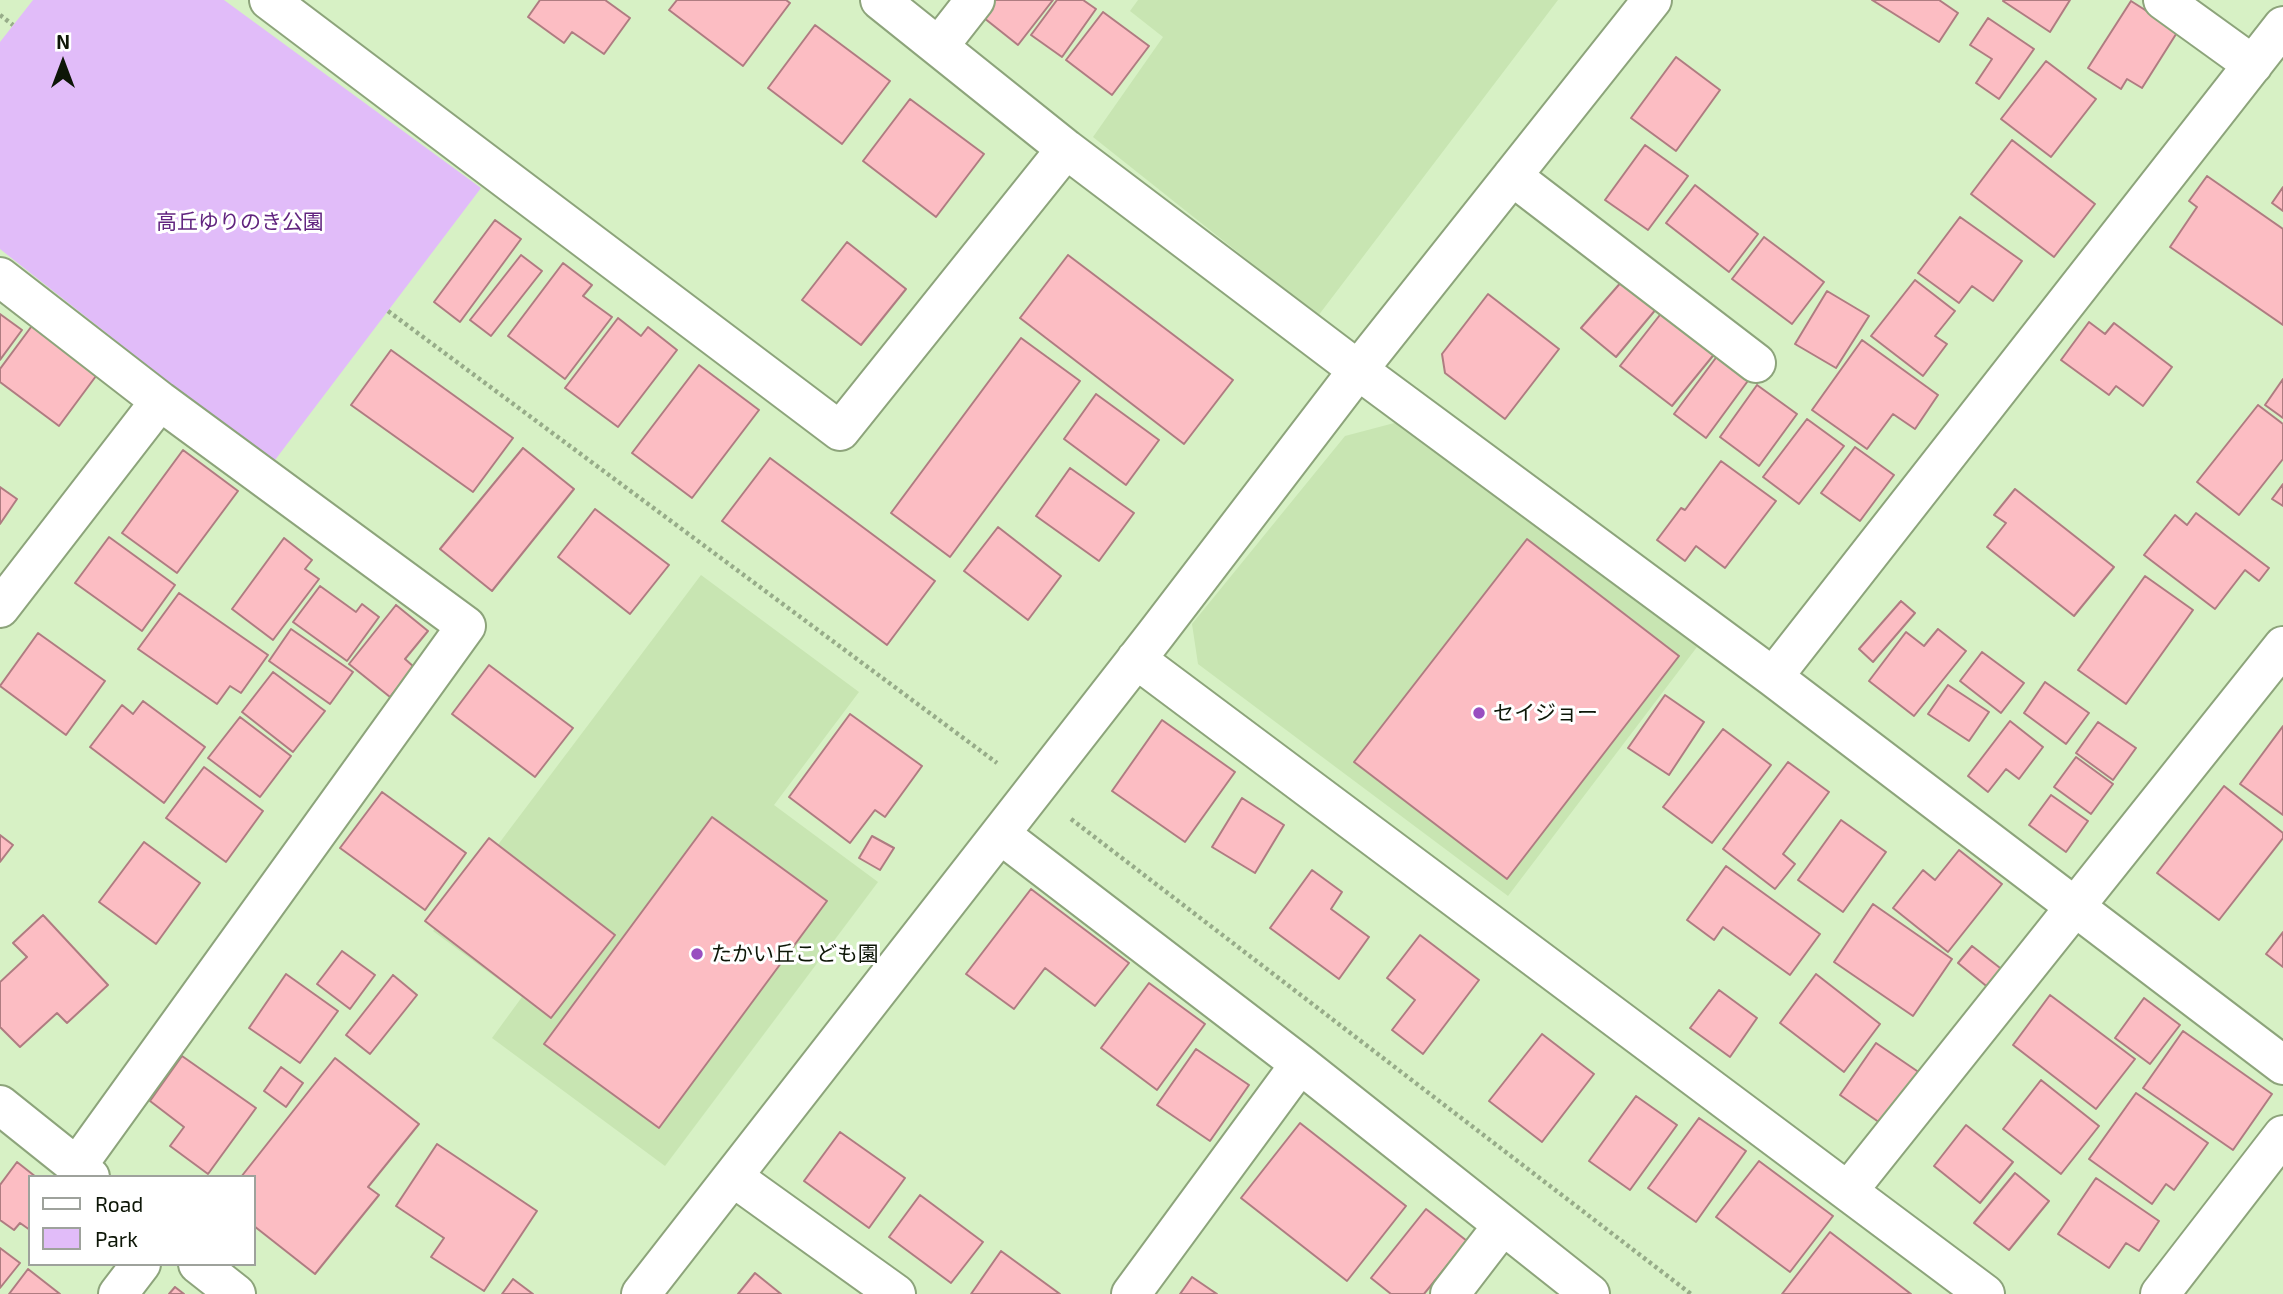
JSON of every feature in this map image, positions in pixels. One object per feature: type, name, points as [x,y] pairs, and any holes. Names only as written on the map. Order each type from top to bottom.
[{"type":"street","points":[[269,0],[840,431],[1066,149]]},
{"type":"street","points":[[880,0],[1066,149],[1773,677],[2283,1065]]},
{"type":"street","points":[[939,46],[975,0]]},
{"type":"street","points":[[641,1294],[1359,370],[1652,0]]},
{"type":"street","points":[[2163,0],[2253,65]]},
{"type":"street","points":[[1773,677],[2283,26]]},
{"type":"street","points":[[1512,176],[1756,363]]},
{"type":"street","points":[[0,277],[160,401],[466,626],[83,1171],[0,1105]]},
{"type":"street","points":[[0,608],[160,401]]},
{"type":"street","points":[[1848,1191],[2283,646]]},
{"type":"street","points":[[1136,659],[1984,1294]]},
{"type":"street","points":[[1000,834],[1300,1064],[1590,1294]]},
{"type":"street","points":[[1131,1294],[1300,1064]]},
{"type":"street","points":[[2160,1294],[2283,1135]]},
{"type":"street","points":[[733,1177],[896,1294]]},
{"type":"street","points":[[1450,1294],[1503,1225]]},
{"type":"street","points":[[118,1294],[139,1266]]},
{"type":"street","points":[[201,1266],[236,1294]]},
{"type":"path","points":[[0,15],[13,25]]},
{"type":"shaded area","points":[[1138,0],[1558,0],[1318,316],[1093,137],[1163,37],[1130,11]]},
{"type":"shaded area","points":[[1398,422],[1697,647],[1508,896],[1198,664],[1192,624],[1345,436]]},
{"type":"shaded area","points":[[701,575],[859,692],[774,805],[878,882],[665,1166],[492,1038],[522,997],[433,931]]},
{"type":"green space","name":"高丘ゆりのき公園","points":[[33,0],[224,0],[481,188],[272,464],[0,249],[0,42]]},
{"type":"building","points":[[540,0],[605,0],[630,18],[604,54],[572,32],[564,43],[528,17]]},
{"type":"building","points":[[677,0],[786,0],[790,3],[743,66],[669,10]]},
{"type":"building","points":[[990,0],[1053,0],[1018,45],[979,14]]},
{"type":"building","points":[[1057,0],[1083,0],[1096,9],[1062,57],[1031,35]]},
{"type":"building","points":[[1872,0],[1939,0],[1958,13],[1939,42]]},
{"type":"building","points":[[2004,0],[2070,0],[2050,32]]},
{"type":"building","points":[[2131,1],[2178,31],[2142,88],[2127,79],[2121,89],[2088,68]]},
{"type":"building","points":[[1103,12],[1149,46],[1112,95],[1066,60]]},
{"type":"building","points":[[1988,18],[2034,49],[1999,99],[1976,83],[1992,59],[1970,45]]},
{"type":"building","points":[[815,25],[890,81],[842,144],[768,88]]},
{"type":"building","points":[[1676,57],[1720,90],[1676,151],[1631,118]]},
{"type":"building","points":[[2046,61],[2096,99],[2051,157],[2001,119]]},
{"type":"building","points":[[910,99],[984,154],[936,217],[863,161]]},
{"type":"building","points":[[2012,140],[2095,204],[2054,257],[1971,194]]},
{"type":"building","points":[[1645,145],[1688,176],[1648,230],[1605,200]]},
{"type":"building","points":[[2207,176],[2283,229],[2283,325],[2170,247],[2197,207],[2189,201]]},
{"type":"building","points":[[1695,185],[1758,234],[1729,272],[1666,223]]},
{"type":"building","points":[[2283,187],[2283,211],[2272,203]]},
{"type":"building","points":[[1960,217],[2022,261],[1993,301],[1972,286],[1959,303],[1918,273]]},
{"type":"building","points":[[495,220],[521,239],[460,322],[434,302]]},
{"type":"building","points":[[1764,237],[1824,282],[1792,324],[1732,279]]},
{"type":"building","points":[[847,242],[906,289],[861,345],[802,300]]},
{"type":"building","points":[[521,255],[542,271],[491,336],[470,320]]},
{"type":"building","points":[[1068,255],[1233,380],[1184,444],[1020,318]]},
{"type":"building","points":[[563,263],[592,285],[583,296],[612,317],[565,379],[508,336]]},
{"type":"building","points":[[1623,280],[1657,308],[1616,357],[1581,328]]},
{"type":"building","points":[[1915,280],[1955,311],[1935,336],[1947,344],[1923,376],[1871,336]]},
{"type":"building","points":[[1827,291],[1869,316],[1836,368],[1795,344]]},
{"type":"building","points":[[1488,294],[1559,349],[1505,419],[1445,373],[1442,354]]},
{"type":"building","points":[[1663,311],[1716,352],[1672,406],[1620,366]]},
{"type":"building","points":[[0,314],[22,330],[0,360]]},
{"type":"building","points":[[618,318],[641,336],[648,327],[677,350],[618,427],[565,388]]},
{"type":"building","points":[[2089,322],[2105,334],[2114,323],[2172,367],[2143,406],[2116,386],[2109,395],[2061,360]]},
{"type":"building","points":[[34,323],[99,372],[59,426],[0,382],[0,369]]},
{"type":"building","points":[[1021,338],[1080,381],[950,557],[891,513]]},
{"type":"building","points":[[1862,340],[1938,395],[1915,429],[1893,414],[1867,449],[1812,410]]},
{"type":"building","points":[[391,350],[513,438],[473,492],[351,405]]},
{"type":"building","points":[[1718,355],[1750,378],[1706,438],[1674,414]]},
{"type":"building","points":[[699,365],[759,410],[692,498],[632,453]]},
{"type":"building","points":[[2283,379],[2283,418],[2265,405]]},
{"type":"building","points":[[1757,385],[1797,414],[1759,466],[1720,437]]},
{"type":"building","points":[[1096,394],[1159,440],[1126,485],[1064,439]]},
{"type":"building","points":[[2258,405],[2283,424],[2283,459],[2239,515],[2197,482]]},
{"type":"building","points":[[1807,419],[1844,446],[1799,504],[1763,477]]},
{"type":"building","points":[[1855,447],[1894,475],[1860,521],[1821,493]]},
{"type":"building","points":[[523,448],[574,489],[492,591],[440,549]]},
{"type":"building","points":[[183,450],[238,491],[177,573],[122,533]]},
{"type":"building","points":[[770,458],[935,581],[887,645],[722,521]]},
{"type":"building","points":[[1721,461],[1776,501],[1725,568],[1696,546],[1685,561],[1657,540],[1681,508],[1685,510]]},
{"type":"building","points":[[1070,468],[1134,513],[1099,561],[1036,516]]},
{"type":"building","points":[[2283,484],[2283,506],[2272,499]]},
{"type":"building","points":[[0,487],[17,499],[0,524]]},
{"type":"building","points":[[2015,489],[2114,567],[2074,616],[1987,547],[2006,523],[1994,515]]},
{"type":"building","points":[[595,509],[669,565],[630,614],[558,557]]},
{"type":"building","points":[[2196,513],[2269,568],[2259,581],[2245,570],[2215,609],[2144,555],[2175,515],[2187,525]]},
{"type":"building","points":[[998,527],[1061,576],[1028,620],[964,571]]},
{"type":"building","points":[[109,537],[175,585],[142,631],[75,583]]},
{"type":"building","points":[[284,538],[312,560],[305,569],[319,579],[273,640],[232,609]]},
{"type":"building","points":[[1527,539],[1679,656],[1507,879],[1354,762]]},
{"type":"building","points":[[2145,576],[2193,610],[2126,704],[2078,670]]},
{"type":"building","points":[[320,586],[356,612],[362,604],[379,617],[347,661],[293,622]]},
{"type":"building","points":[[179,593],[268,655],[241,693],[230,686],[217,704],[138,649]]},
{"type":"building","points":[[1901,601],[1915,613],[1873,662],[1859,649]]},
{"type":"building","points":[[396,605],[428,631],[405,659],[414,667],[390,697],[349,664]]},
{"type":"building","points":[[291,629],[353,672],[330,704],[269,661]]},
{"type":"building","points":[[1938,629],[1966,651],[1914,716],[1869,681],[1906,632],[1924,646]]},
{"type":"building","points":[[38,633],[105,681],[66,735],[0,686]]},
{"type":"building","points":[[1982,652],[2024,683],[2001,713],[1960,681]]},
{"type":"building","points":[[489,665],[573,728],[535,777],[452,714]]},
{"type":"building","points":[[273,672],[325,711],[293,752],[242,712]]},
{"type":"building","points":[[2045,682],[2089,713],[2066,744],[2024,713]]},
{"type":"building","points":[[1948,685],[1989,712],[1969,741],[1928,714]]},
{"type":"building","points":[[1665,695],[1704,722],[1669,775],[1628,748]]},
{"type":"building","points":[[143,701],[205,747],[164,803],[90,747],[122,705],[133,714]]},
{"type":"building","points":[[850,714],[922,766],[885,817],[875,810],[850,843],[789,797]]},
{"type":"building","points":[[240,717],[291,756],[260,797],[208,758]]},
{"type":"building","points":[[1162,720],[1235,772],[1185,842],[1112,791]]},
{"type":"building","points":[[2010,721],[2043,747],[2019,779],[2006,769],[1988,792],[1968,776]]},
{"type":"building","points":[[2098,722],[2136,748],[2113,780],[2076,753]]},
{"type":"building","points":[[2283,726],[2283,815],[2240,784]]},
{"type":"building","points":[[1723,729],[1771,765],[1712,843],[1663,807]]},
{"type":"building","points":[[2076,757],[2113,784],[2091,814],[2054,787]]},
{"type":"building","points":[[1788,762],[1829,792],[1783,854],[1795,864],[1775,889],[1723,849]]},
{"type":"building","points":[[204,767],[263,811],[226,862],[166,818]]},
{"type":"building","points":[[2224,786],[2283,833],[2283,838],[2219,920],[2157,873]]},
{"type":"building","points":[[382,792],[466,853],[425,910],[340,848]]},
{"type":"building","points":[[2051,795],[2088,821],[2066,852],[2029,825]]},
{"type":"building","points":[[1242,798],[1284,825],[1255,873],[1212,847]]},
{"type":"building","points":[[712,817],[827,901],[659,1128],[544,1044]]},
{"type":"building","points":[[1841,820],[1886,852],[1843,912],[1798,880]]},
{"type":"building","points":[[0,835],[13,845],[0,862]]},
{"type":"building","points":[[872,836],[894,848],[880,870],[859,858]]},
{"type":"building","points":[[489,838],[615,935],[551,1018],[425,921]]},
{"type":"building","points":[[144,842],[200,883],[156,944],[99,902]]},
{"type":"building","points":[[1959,850],[2002,884],[1948,952],[1893,908],[1923,870],[1935,880]]},
{"type":"building","points":[[1726,866],[1820,934],[1790,975],[1723,927],[1714,940],[1687,920]]},
{"type":"building","points":[[1312,870],[1342,892],[1331,909],[1369,937],[1339,979],[1270,928]]},
{"type":"building","points":[[1031,889],[1129,963],[1095,1006],[1045,968],[1014,1009],[966,974]]},
{"type":"building","points":[[1873,904],[1952,959],[1913,1016],[1834,962]]},
{"type":"building","points":[[43,915],[108,985],[67,1023],[57,1013],[20,1047],[0,1027],[0,982],[27,957],[13,943]]},
{"type":"building","points":[[2283,932],[2283,967],[2266,954]]},
{"type":"building","points":[[1420,935],[1479,980],[1423,1054],[1392,1030],[1415,1000],[1387,978]]},
{"type":"building","points":[[1972,946],[2004,971],[1990,989],[1958,963]]},
{"type":"building","points":[[342,951],[375,975],[350,1009],[317,984]]},
{"type":"building","points":[[286,974],[338,1011],[300,1063],[249,1028]]},
{"type":"building","points":[[1816,974],[1880,1024],[1844,1072],[1780,1023]]},
{"type":"building","points":[[393,975],[417,995],[370,1054],[346,1035]]},
{"type":"building","points":[[1149,983],[1205,1024],[1157,1090],[1101,1048]]},
{"type":"building","points":[[1719,990],[1757,1018],[1730,1057],[1690,1028]]},
{"type":"building","points":[[2050,995],[2135,1059],[2096,1109],[2013,1045]]},
{"type":"building","points":[[2144,998],[2180,1025],[2150,1064],[2115,1038]]},
{"type":"building","points":[[2183,1031],[2272,1094],[2233,1150],[2143,1088]]},
{"type":"building","points":[[1542,1034],[1594,1074],[1542,1142],[1489,1101]]},
{"type":"building","points":[[1876,1043],[1920,1073],[1883,1125],[1840,1095]]},
{"type":"building","points":[[1196,1049],[1249,1085],[1210,1141],[1157,1105]]},
{"type":"building","points":[[182,1056],[256,1108],[208,1174],[170,1146],[184,1127],[150,1101]]},
{"type":"building","points":[[335,1058],[419,1124],[368,1187],[379,1195],[315,1274],[256,1228],[256,1175],[243,1175]]},
{"type":"building","points":[[281,1067],[303,1083],[286,1107],[264,1091]]},
{"type":"building","points":[[2041,1080],[2099,1126],[2061,1174],[2003,1129]]},
{"type":"building","points":[[2136,1093],[2208,1143],[2174,1190],[2166,1184],[2152,1204],[2089,1159]]},
{"type":"building","points":[[1636,1096],[1677,1125],[1630,1190],[1589,1161]]},
{"type":"building","points":[[1699,1118],[1746,1151],[1696,1222],[1648,1188]]},
{"type":"building","points":[[1300,1123],[1406,1206],[1347,1281],[1241,1198]]},
{"type":"building","points":[[1966,1125],[2013,1162],[1980,1203],[1934,1166]]},
{"type":"building","points":[[840,1132],[905,1178],[869,1228],[804,1181]]},
{"type":"building","points":[[437,1144],[537,1211],[484,1291],[431,1257],[444,1238],[396,1206]]},
{"type":"building","points":[[1759,1161],[1833,1216],[1790,1272],[1716,1217]]},
{"type":"building","points":[[17,1162],[33,1175],[28,1175],[28,1229],[20,1223],[14,1230],[0,1220],[0,1185]]},
{"type":"building","points":[[2015,1173],[2049,1201],[2009,1250],[1974,1223]]},
{"type":"building","points":[[2096,1178],[2159,1221],[2139,1251],[2126,1243],[2109,1268],[2058,1234]]},
{"type":"building","points":[[920,1195],[983,1242],[951,1283],[889,1237]]},
{"type":"building","points":[[1426,1209],[1467,1241],[1424,1294],[1391,1294],[1371,1278]]},
{"type":"building","points":[[1830,1232],[1911,1294],[1782,1294]]},
{"type":"building","points":[[0,1248],[20,1263],[0,1288]]},
{"type":"building","points":[[1001,1251],[1060,1294],[971,1294]]},
{"type":"building","points":[[28,1269],[60,1294],[9,1294]]},
{"type":"building","points":[[755,1273],[781,1294],[738,1294]]},
{"type":"building","points":[[1192,1277],[1217,1294],[1180,1294]]},
{"type":"building","points":[[513,1279],[533,1294],[502,1294]]},
{"type":"building","points":[[175,1287],[184,1294],[169,1294]]},
{"type":"place","name":"セイジョー","points":[[1479,713]]},
{"type":"place","name":"たかい丘こども園","points":[[697,954]]}]
